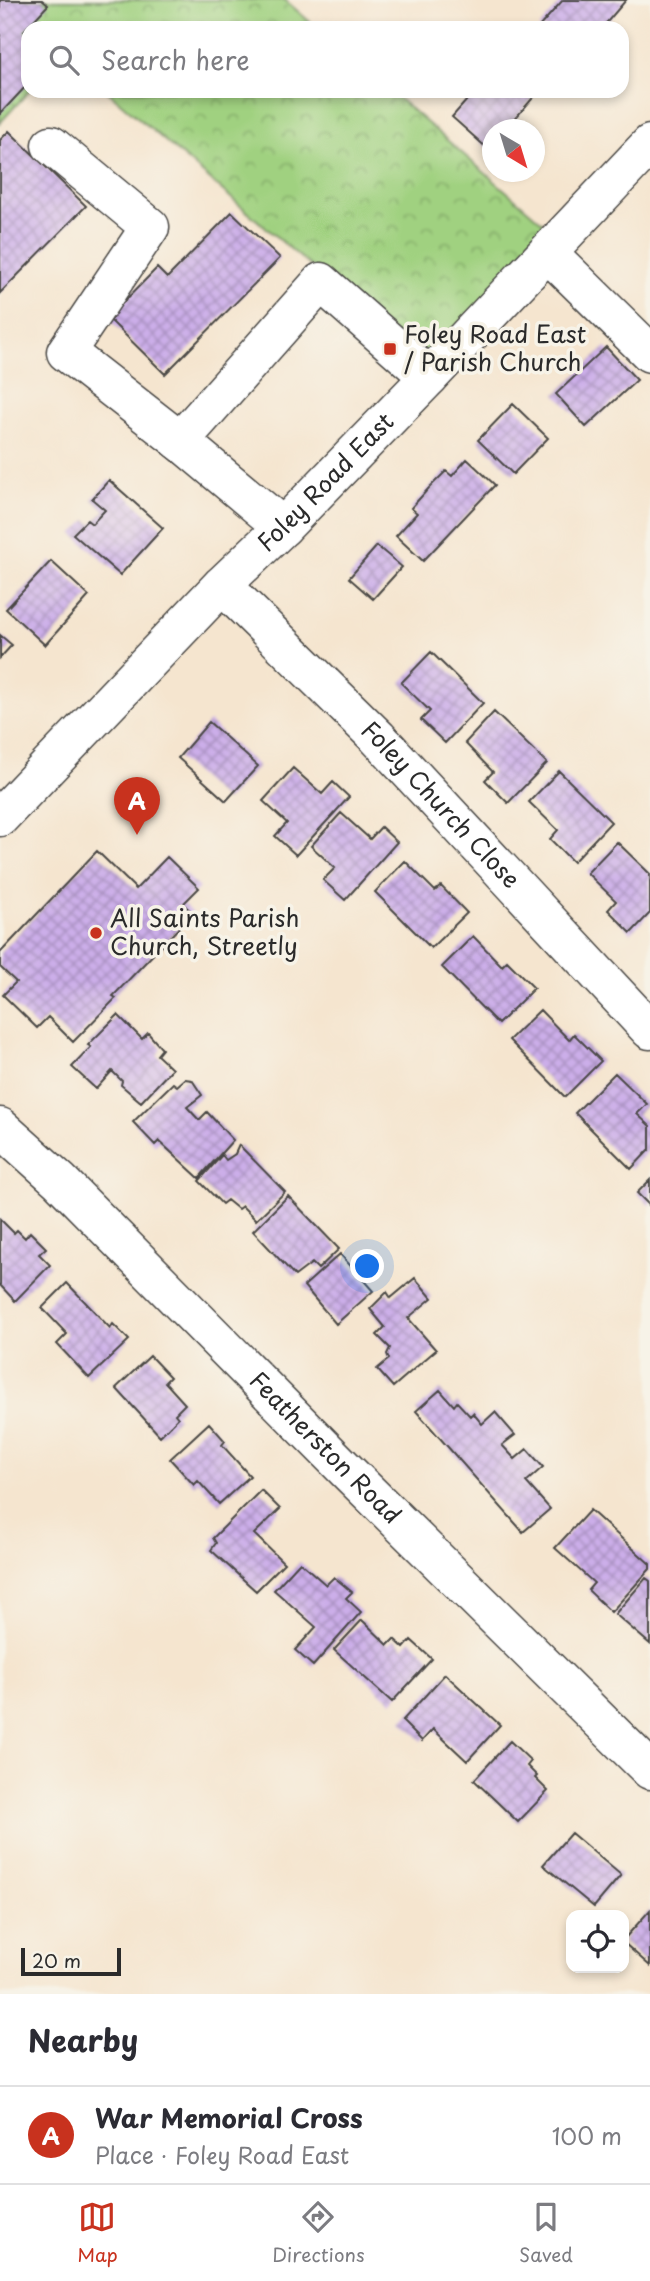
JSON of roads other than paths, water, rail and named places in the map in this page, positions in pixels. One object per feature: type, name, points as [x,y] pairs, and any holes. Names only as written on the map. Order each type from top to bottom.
[{"type":"street","name":"Foley Road East","points":[[0,817],[222,585],[429,377],[650,144]]},
{"type":"street","points":[[51,145],[150,227],[65,352],[180,442],[282,527]]},
{"type":"street","points":[[548,253],[650,353]]},
{"type":"street","points":[[180,442],[321,282],[429,377]]},
{"type":"street","name":"Foley Church Close","points":[[222,585],[378,738],[650,1030]]},
{"type":"street","name":"Featherston Road","points":[[0,1126],[60,1181],[350,1474],[650,1770]]},
{"type":"place","name":"Foley Road East / Parish Church","points":[[390,349]]},
{"type":"place","name":"War Memorial Cross","points":[[137,835]]},
{"type":"place","name":"All Saints Parish Church, Streetly","points":[[96,933]]}]
